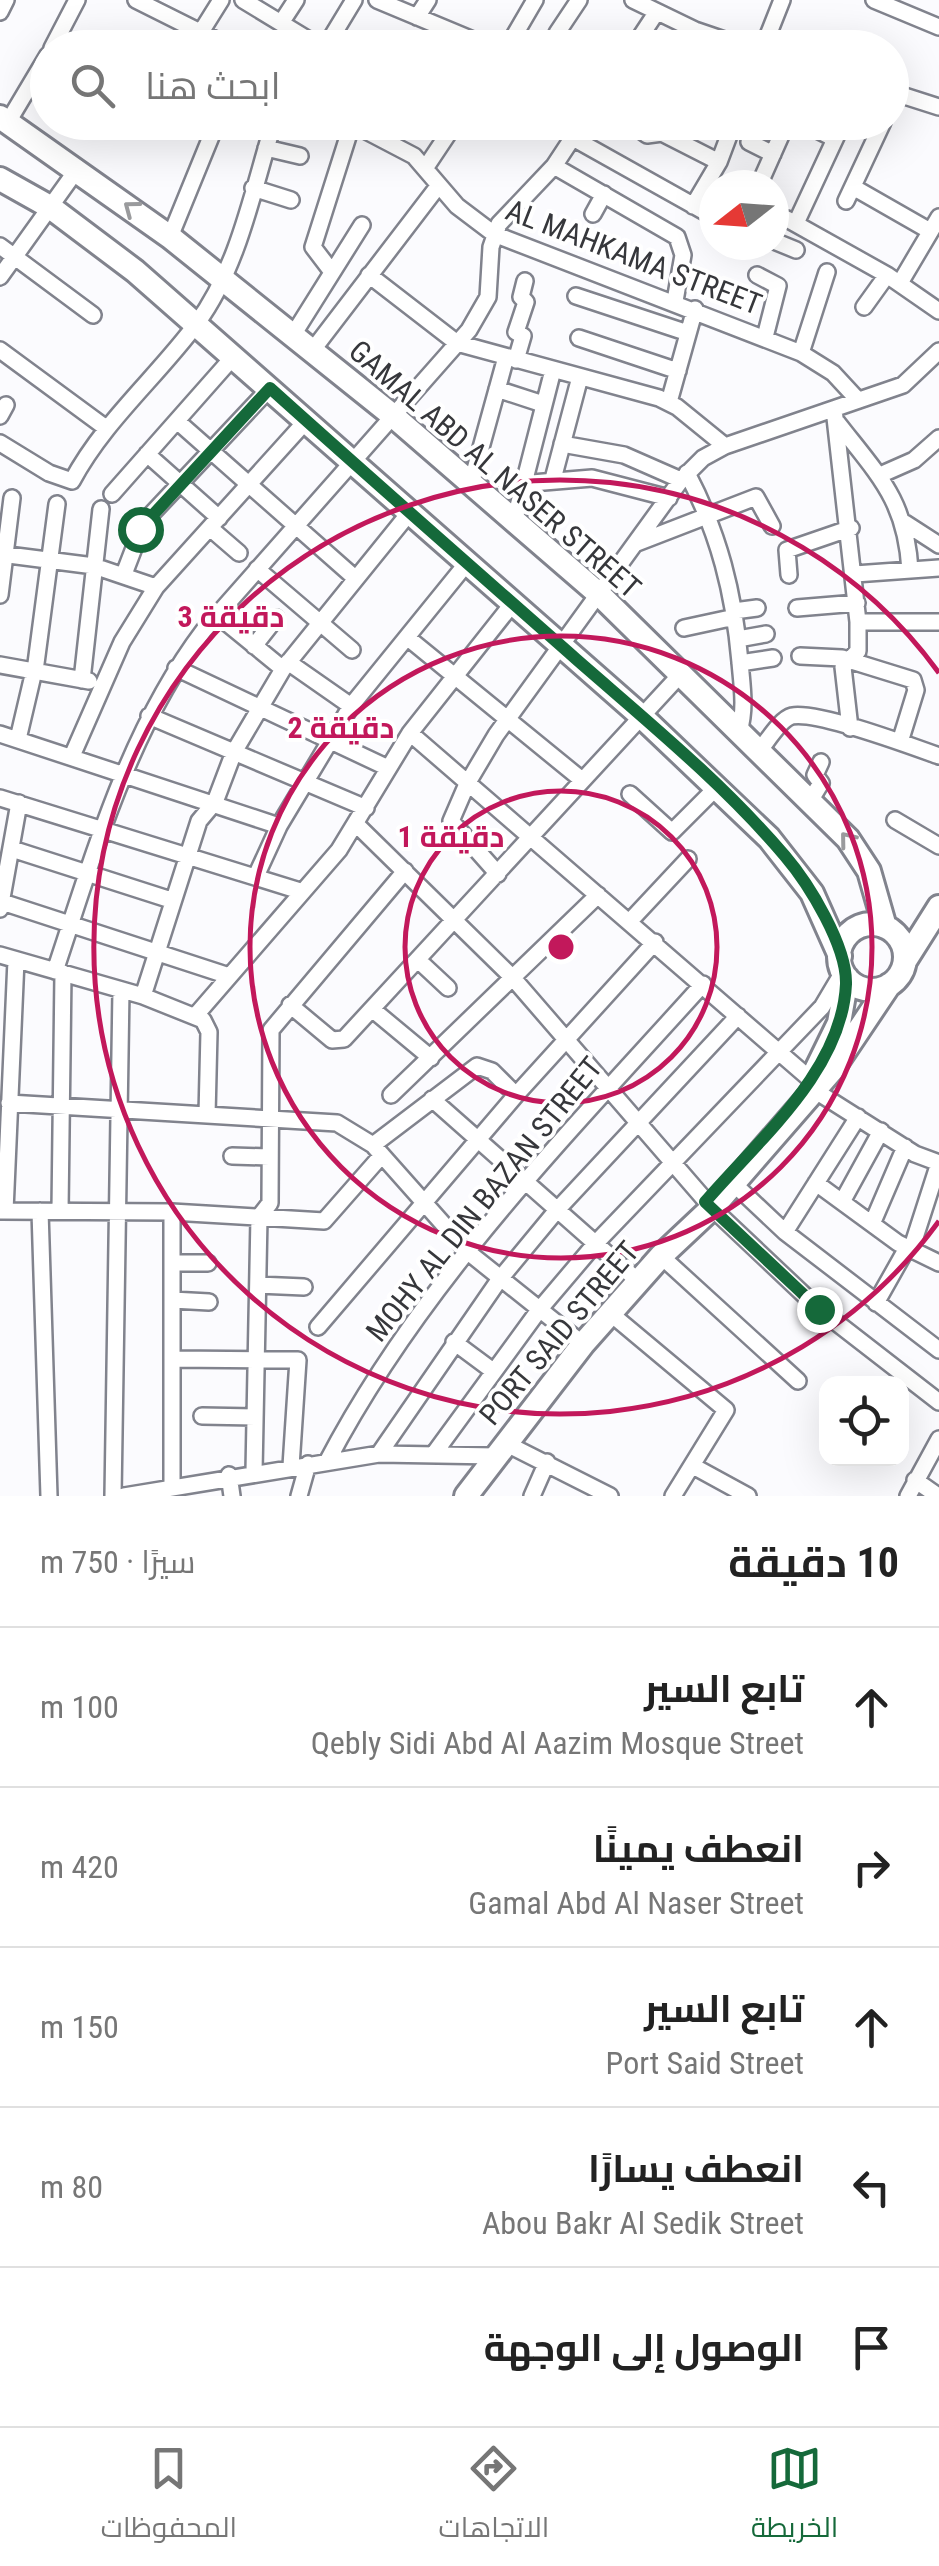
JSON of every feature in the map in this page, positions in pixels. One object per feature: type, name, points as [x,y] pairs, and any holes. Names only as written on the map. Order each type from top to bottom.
[{"type":"street","points":[[0,12],[6,0]]},
{"type":"street","points":[[61,30],[77,0]]},
{"type":"street","points":[[136,0],[158,5],[198,30]]},
{"type":"street","points":[[202,30],[222,0]]},
{"type":"street","points":[[243,0],[293,30]]},
{"type":"street","points":[[281,23],[296,0]]},
{"type":"street","points":[[335,30],[354,0]]},
{"type":"street","points":[[377,0],[448,30]]},
{"type":"street","points":[[417,17],[428,0]]},
{"type":"street","points":[[518,30],[535,0]]},
{"type":"street","points":[[560,30],[579,0]]},
{"type":"street","points":[[633,0],[688,30]]},
{"type":"street","points":[[770,30],[782,0]]},
{"type":"street","points":[[874,0],[939,27]]},
{"type":"street","points":[[644,30],[656,12]]},
{"type":"street","points":[[704,30],[707,13]]},
{"type":"street","points":[[4,120],[30,82]]},
{"type":"street","points":[[909,99],[939,106]]},
{"type":"street","name":"GAMAL ABD AL NASER STREET","points":[[4,120],[30,137]]},
{"type":"street","name":"GAMAL ABD AL NASER STREET","points":[[35,140],[170,237],[392,415],[600,595],[860,854],[876,889],[885,927]]},
{"type":"street","points":[[170,237],[210,140]]},
{"type":"street","points":[[0,443],[72,480],[106,428],[196,323],[224,280],[268,140]]},
{"type":"street","points":[[332,272],[313,247],[346,140]]},
{"type":"street","name":"AL MAHKAMA STREET","points":[[391,140],[426,166],[477,224],[494,234],[675,301],[800,353],[832,373],[858,400]]},
{"type":"street","points":[[426,166],[444,140]]},
{"type":"street","points":[[60,1211],[59,972],[70,925],[124,772],[149,716],[176,668],[217,615],[457,343],[488,297],[494,234],[572,140]]},
{"type":"street","points":[[577,140],[699,209]]},
{"type":"street","points":[[676,140],[718,162]]},
{"type":"street","points":[[693,206],[727,140]]},
{"type":"street","points":[[766,170],[780,140]]},
{"type":"street","points":[[834,140],[792,221],[894,279],[939,311]]},
{"type":"street","points":[[864,307],[894,279],[935,224],[849,194],[874,140]]},
{"type":"street","points":[[749,142],[774,154]]},
{"type":"street","points":[[266,148],[300,156]]},
{"type":"street","points":[[554,166],[677,236],[683,255],[675,301]]},
{"type":"street","points":[[0,276],[78,168]]},
{"type":"street","points":[[0,179],[50,207],[196,323],[640,715],[799,874],[823,913],[843,968],[866,990],[889,986],[937,918]]},
{"type":"street","points":[[312,351],[439,185]]},
{"type":"street","points":[[253,188],[290,200]]},
{"type":"street","points":[[593,214],[604,194]]},
{"type":"street","points":[[292,335],[362,225]]},
{"type":"street","points":[[0,246],[93,315]]},
{"type":"street","points":[[789,247],[796,250]]},
{"type":"street","points":[[800,353],[826,272]]},
{"type":"street","points":[[369,275],[457,343],[669,402],[725,446]]},
{"type":"street","points":[[757,275],[778,286],[764,338]]},
{"type":"street","points":[[471,484],[497,389],[523,336],[516,332],[526,302],[521,298],[526,281]]},
{"type":"street","points":[[576,296],[688,333]]},
{"type":"street","points":[[669,402],[695,309]]},
{"type":"street","points":[[579,338],[678,371]]},
{"type":"street","points":[[0,350],[106,428]]},
{"type":"street","points":[[498,874],[452,817],[466,784],[507,718],[684,476],[725,446],[835,416],[858,400],[914,378],[939,352]]},
{"type":"street","points":[[112,494],[234,356]]},
{"type":"street","points":[[514,522],[520,484],[553,370]]},
{"type":"street","points":[[553,479],[580,378]]},
{"type":"street","points":[[124,574],[140,529],[179,482],[270,388]]},
{"type":"street","points":[[497,389],[543,404]]},
{"type":"street","points":[[835,416],[880,475],[905,523],[910,570]]},
{"type":"street","points":[[835,416],[851,528],[858,622],[858,651],[843,667],[850,728]]},
{"type":"street","points":[[177,421],[356,578]]},
{"type":"street","points":[[72,756],[135,618],[156,587],[306,421]]},
{"type":"street","points":[[880,475],[914,460],[939,438]]},
{"type":"street","points":[[562,444],[624,456],[684,476],[709,515],[735,614],[744,704],[739,732]]},
{"type":"street","points":[[147,454],[179,482],[239,553]]},
{"type":"street","points":[[520,484],[553,479],[612,481],[669,498]]},
{"type":"street","points":[[637,543],[758,497],[772,526]]},
{"type":"street","points":[[0,595],[12,498]]},
{"type":"street","points":[[18,739],[34,671],[58,504]]},
{"type":"street","points":[[82,680],[101,509]]},
{"type":"street","points":[[143,996],[171,900],[202,815],[215,802],[234,752],[258,706],[286,665],[410,512]]},
{"type":"street","points":[[905,523],[939,544]]},
{"type":"street","points":[[789,574],[787,550],[851,528]]},
{"type":"street","points":[[3,554],[94,566],[156,587]]},
{"type":"street","points":[[256,876],[329,740],[467,563]]},
{"type":"street","points":[[854,574],[939,568]]},
{"type":"street","points":[[257,569],[352,650]]},
{"type":"street","points":[[797,608],[857,602]]},
{"type":"street","points":[[196,1015],[358,826],[386,767],[513,603]]},
{"type":"street","points":[[684,628],[756,608]]},
{"type":"street","points":[[217,615],[254,646],[352,706]]},
{"type":"street","points":[[254,646],[276,618]]},
{"type":"street","points":[[858,622],[939,622]]},
{"type":"street","points":[[738,639],[766,634]]},
{"type":"street","points":[[408,638],[582,780]]},
{"type":"street","points":[[800,656],[849,660],[915,683],[900,742]]},
{"type":"street","points":[[740,662],[773,658]]},
{"type":"street","points":[[0,664],[103,684]]},
{"type":"street","points":[[176,668],[386,767]]},
{"type":"street","points":[[290,1005],[338,1042],[679,676]]},
{"type":"street","points":[[149,716],[366,808]]},
{"type":"street","points":[[759,751],[791,716],[850,728],[939,756]]},
{"type":"street","points":[[410,733],[655,942],[812,1084],[905,1147],[939,1163],[909,1249],[876,1303]]},
{"type":"street","points":[[0,734],[280,826]]},
{"type":"street","points":[[810,800],[821,783],[815,774],[821,762]]},
{"type":"street","points":[[630,794],[672,832],[716,788]]},
{"type":"street","points":[[0,798],[188,853],[300,891]]},
{"type":"street","points":[[19,803],[1,906],[229,976]]},
{"type":"street","points":[[895,820],[939,846]]},
{"type":"street","points":[[358,826],[512,978],[707,1207],[819,1309],[939,1402]]},
{"type":"street","points":[[12,850],[171,900]]},
{"type":"street","points":[[630,922],[688,859]]},
{"type":"street","points":[[254,1472],[259,1217],[270,1203],[271,1030],[405,871]]},
{"type":"street","points":[[391,1095],[598,895]]},
{"type":"street","points":[[436,1451],[539,1310],[595,1244],[830,996],[843,968],[844,941],[869,924],[885,927],[898,937],[905,961]]},
{"type":"street","points":[[318,1327],[423,1201],[655,942]]},
{"type":"street","points":[[207,1115],[209,1032],[196,1015],[8,958],[9,1103],[2,1211],[172,1212],[328,1220],[377,1150],[470,1069],[484,1066],[516,1095]]},
{"type":"street","points":[[418,960],[448,988]]},
{"type":"street","name":"PORT SAID STREET","points":[[707,1207],[733,1183],[812,1084],[840,1023],[843,968]]},
{"type":"street","name":"MOHY AL DIN BAZAN STREET","points":[[327,1462],[369,1384],[468,1252],[702,984]]},
{"type":"street","name":"PORT SAID STREET","points":[[466,1496],[582,1344],[863,1030],[889,986]]},
{"type":"street","points":[[113,1496],[121,990]]},
{"type":"street","points":[[372,1009],[431,1058]]},
{"type":"street","points":[[379,1454],[454,1342],[557,1210],[738,1016]]},
{"type":"street","points":[[432,1099],[638,1281]]},
{"type":"street","points":[[9,1103],[337,1123],[377,1150],[468,1252],[582,1344]]},
{"type":"street","points":[[785,1232],[858,1117]]},
{"type":"street","points":[[842,1202],[881,1131]]},
{"type":"street","points":[[872,1224],[905,1147]]},
{"type":"street","points":[[232,1156],[269,1157]]},
{"type":"street","points":[[733,1183],[785,1232],[939,1350]]},
{"type":"street","points":[[816,1183],[909,1249],[939,1264]]},
{"type":"street","points":[[40,1211],[49,1496]]},
{"type":"street","points":[[172,1212],[172,1486]]},
{"type":"street","points":[[661,1256],[798,1382]]},
{"type":"street","points":[[172,1263],[208,1263]]},
{"type":"street","points":[[258,1285],[304,1287]]},
{"type":"street","points":[[172,1300],[209,1302]]},
{"type":"street","points":[[610,1313],[726,1410],[673,1496]]},
{"type":"street","points":[[454,1342],[493,1372]]},
{"type":"street","points":[[172,1359],[298,1360],[299,1496]]},
{"type":"street","points":[[202,1416],[254,1417]]},
{"type":"street","points":[[938,1496],[912,1488],[939,1439]]},
{"type":"street","points":[[124,1496],[229,1475],[379,1454],[501,1449],[547,1462],[610,1496]]},
{"type":"street","points":[[532,1496],[547,1462]]},
{"type":"street","points":[[693,1466],[748,1496]]},
{"type":"street","points":[[229,1475],[232,1496]]},
{"type":"route","points":[[140,529],[179,482],[270,388],[640,715],[784,855],[812,892],[840,956],[846,978],[840,1023],[821,1065],[705,1202],[819,1309]]}]
